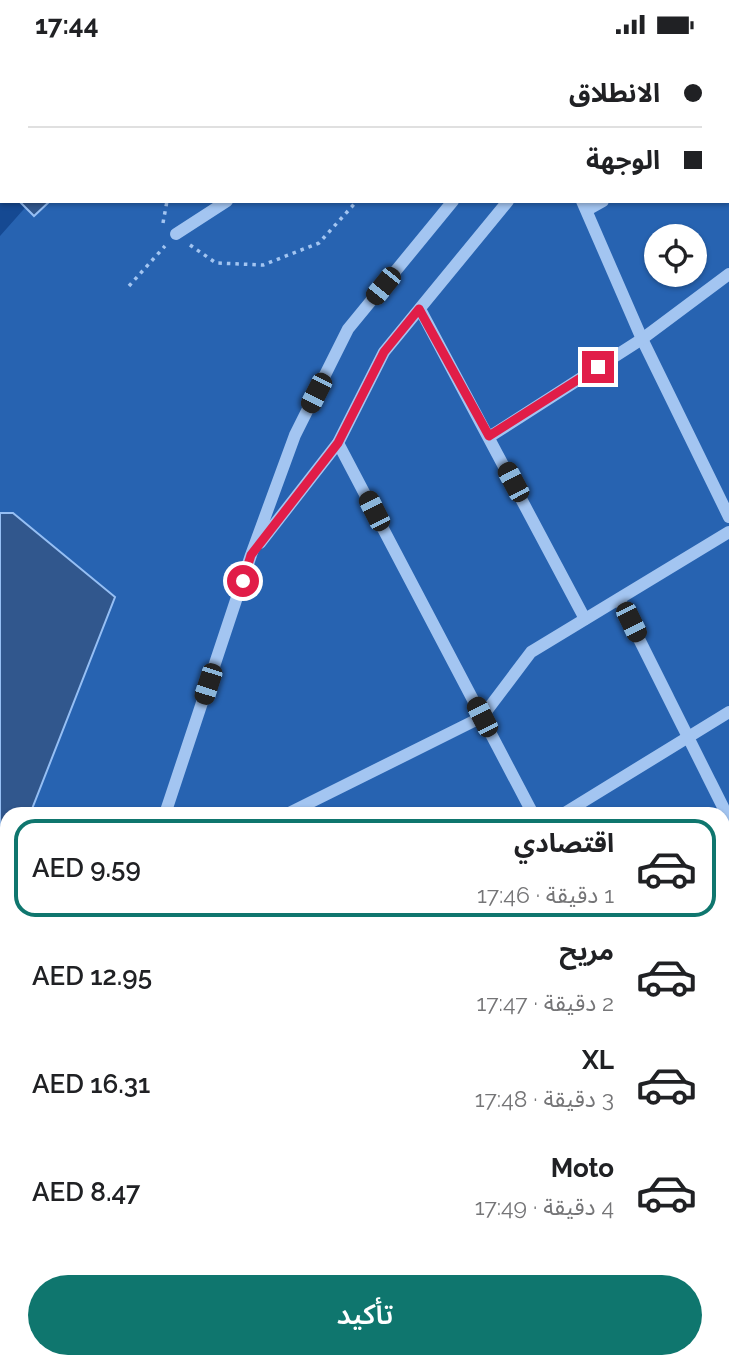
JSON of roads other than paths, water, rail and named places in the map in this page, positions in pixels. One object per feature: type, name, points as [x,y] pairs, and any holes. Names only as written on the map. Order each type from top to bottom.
[{"type":"street","points":[[176,234],[224,203]]},
{"type":"street","points":[[167,807],[251,555],[295,435],[348,329],[451,203]]},
{"type":"street","points":[[251,555],[338,443],[384,352],[506,203]]},
{"type":"street","points":[[584,206],[642,339],[729,517]]},
{"type":"street","points":[[489,436],[642,339],[729,274]]},
{"type":"street","points":[[419,309],[585,619]]},
{"type":"street","points":[[338,443],[529,807]]},
{"type":"street","points":[[301,807],[482,717],[531,652],[729,532]]},
{"type":"street","points":[[620,599],[722,807]]},
{"type":"street","points":[[575,807],[729,712]]}]
